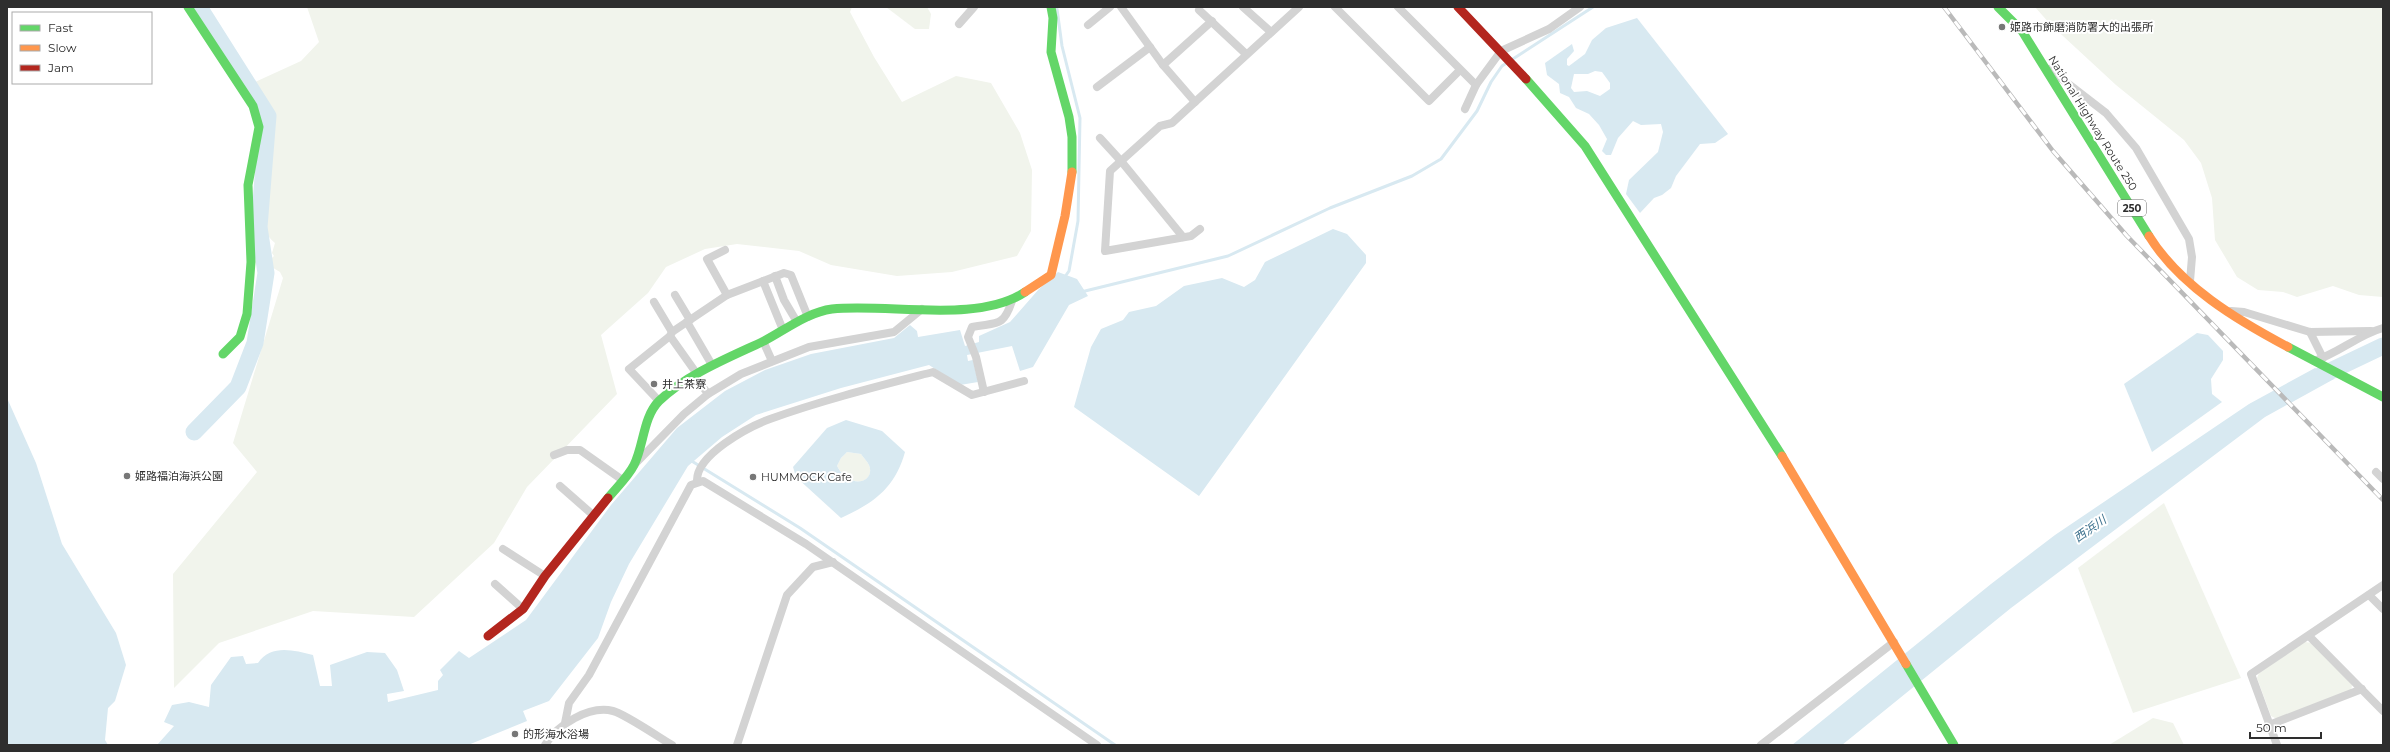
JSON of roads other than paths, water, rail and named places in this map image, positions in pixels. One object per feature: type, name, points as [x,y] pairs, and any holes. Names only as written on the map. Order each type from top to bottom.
[{"type":"main road","points":[[188,7],[253,106],[259,127],[248,185],[251,262],[247,314],[240,337],[234,345],[223,354]]},
{"type":"main road","points":[[488,636],[523,609],[545,576],[621,479],[634,465],[651,413],[659,401],[696,375],[738,351],[763,341],[797,322],[831,308],[968,309],[1012,301],[1051,275],[1065,217],[1073,160],[1069,117],[1050,50],[1053,28],[1051,7]]},
{"type":"main road","points":[[1458,7],[1551,105],[1585,146],[1800,485],[1954,745]]},
{"type":"main road","name":"National Highway Route 250","points":[[1998,7],[2022,32],[2156,247],[2190,282],[2226,311],[2319,360],[2349,379],[2383,397]]},
{"type":"street","points":[[959,24],[974,7]]},
{"type":"street","points":[[1088,24],[1110,7]]},
{"type":"street","points":[[1121,7],[1163,65],[1195,102]]},
{"type":"street","points":[[1243,7],[1271,32]]},
{"type":"street","points":[[1200,229],[1191,236],[1106,251],[1110,171],[1160,126],[1172,122],[1299,7]]},
{"type":"street","points":[[1335,7],[1429,101],[1460,70]]},
{"type":"street","points":[[1398,7],[1476,85]]},
{"type":"street","points":[[1465,109],[1476,85],[1506,58],[1580,7]]},
{"type":"street","points":[[1199,10],[1246,54]]},
{"type":"street","points":[[1163,65],[1212,21]]},
{"type":"street","points":[[1097,87],[1150,47]]},
{"type":"street","points":[[2044,66],[2106,113],[2136,148],[2189,239],[2192,257],[2190,282]]},
{"type":"street","points":[[1100,138],[1121,161],[1183,237]]},
{"type":"street","points":[[725,250],[707,259],[728,295]]},
{"type":"street","points":[[659,401],[629,369],[671,334],[728,295],[784,273],[791,275],[808,317]]},
{"type":"street","points":[[775,276],[784,300],[797,322]]},
{"type":"street","points":[[763,281],[783,330]]},
{"type":"street","points":[[675,295],[712,365]]},
{"type":"street","points":[[984,392],[976,358],[968,337],[972,327],[1000,322],[1007,316],[1012,301]]},
{"type":"street","points":[[654,302],[671,334],[708,394]]},
{"type":"street","points":[[634,465],[684,414],[708,394],[741,374],[809,347],[894,332],[922,309]]},
{"type":"street","points":[[2226,311],[2244,312],[2310,332],[2371,331],[2383,328]]},
{"type":"street","points":[[2310,332],[2319,360],[2371,331]]},
{"type":"street","points":[[763,341],[772,361]]},
{"type":"street","points":[[698,481],[697,473],[708,457],[730,440],[769,419],[933,372],[972,395],[1024,381]]},
{"type":"street","points":[[554,455],[567,450],[580,450],[621,479]]},
{"type":"street","points":[[2376,472],[2383,479]]},
{"type":"street","points":[[565,723],[569,703],[588,675],[691,485],[698,481],[703,481],[752,510],[832,562],[1097,745]]},
{"type":"street","points":[[560,486],[593,515]]},
{"type":"street","points":[[503,549],[545,576]]},
{"type":"street","points":[[737,745],[787,595],[813,567],[832,562]]},
{"type":"street","points":[[495,584],[523,609]]},
{"type":"street","points":[[2276,745],[2251,674],[2383,585]]},
{"type":"street","points":[[2369,595],[2383,610]]},
{"type":"street","points":[[2309,636],[2383,711]]},
{"type":"street","points":[[1761,745],[1896,645]]},
{"type":"street","points":[[2269,725],[2362,689]]},
{"type":"street","points":[[545,745],[565,723],[583,715],[600,711],[614,711],[672,745]]},
{"type":"water","points":[[1637,18],[1728,134],[1715,143],[1700,144],[1676,176],[1671,188],[1662,195],[1654,198],[1640,213],[1626,194],[1629,180],[1658,152],[1663,132],[1661,124],[1641,125],[1633,121],[1618,138],[1611,155],[1606,155],[1602,151],[1607,139],[1599,125],[1589,114],[1576,108],[1569,97],[1560,93],[1559,84],[1547,75],[1545,63],[1572,44],[1574,51],[1567,59],[1567,65],[1569,66],[1585,54],[1592,40],[1606,28]],"holes":[[[1595,71],[1602,72],[1610,83],[1610,89],[1600,96],[1587,91],[1574,92],[1571,88],[1574,74],[1588,74]]]},
{"type":"water","points":[[1333,229],[1347,234],[1366,255],[1366,263],[1199,496],[1074,407],[1091,347],[1101,329],[1123,320],[1129,312],[1156,306],[1184,286],[1222,278],[1244,287],[1255,280],[1265,262]]},
{"type":"water","points":[[1058,272],[1077,279],[1088,296],[1069,305],[1033,367],[1020,371],[1012,346],[967,355],[968,361],[973,360],[978,382],[960,385],[929,365],[841,388],[756,415],[722,437],[688,466],[629,564],[611,602],[598,638],[549,701],[523,711],[527,721],[468,745],[157,745],[174,726],[164,722],[172,705],[189,702],[209,707],[211,685],[231,657],[243,656],[246,664],[258,663],[269,653],[283,650],[298,651],[313,655],[320,686],[332,686],[330,665],[367,652],[385,653],[397,670],[404,691],[387,694],[388,702],[438,690],[438,681],[443,675],[440,670],[459,651],[469,658],[526,620],[611,505],[677,428],[725,391],[765,370],[811,354],[894,338],[910,325],[917,331],[918,337],[960,330],[965,346],[979,342],[979,336],[1010,322],[1039,289]]},
{"type":"water","points":[[2197,333],[2208,335],[2223,351],[2223,360],[2211,379],[2212,394],[2222,402],[2152,452],[2124,384]]},
{"type":"water","points":[[2315,368],[2334,379],[2265,417],[2011,608],[1842,745],[1792,745],[1991,584],[2055,535],[2249,404]]},
{"type":"water","points":[[7,398],[36,463],[62,544],[116,633],[126,665],[115,701],[108,708],[105,740],[108,745],[7,745]]},
{"type":"water","points":[[846,420],[882,431],[905,452],[901,465],[889,485],[882,493],[864,506],[841,518],[796,477],[793,467],[827,428]],"holes":[[[847,452],[861,454],[869,465],[869,476],[860,481],[848,479],[842,474],[837,466],[841,458]]]},
{"type":"waterway","points":[[194,432],[238,387],[255,343],[266,273],[259,227],[268,116],[199,7]]},
{"type":"waterway","points":[[1081,292],[1228,256],[1330,208],[1412,176],[1441,159],[1477,111],[1491,82],[1502,66],[1593,7]]},
{"type":"waterway","points":[[1057,9],[1062,46],[1080,118],[1078,221],[1069,271],[1064,278]]},
{"type":"waterway","name":"西浜川","points":[[2320,376],[2383,346]]},
{"type":"waterway","points":[[690,460],[800,528],[1115,745]]},
{"type":"railway","points":[[1944,7],[2053,151],[2127,236],[2383,500]]},
{"type":"place","name":"姫路市飾磨消防署大的出張所","points":[[2002,27]]},
{"type":"place","name":"井上茶寮","points":[[654,384]]},
{"type":"place","name":"姫路福泊海浜公園","points":[[127,476]]},
{"type":"place","name":"HUMMOCK Cafe","points":[[753,477]]},
{"type":"place","name":"的形海水浴場","points":[[515,734]]}]
